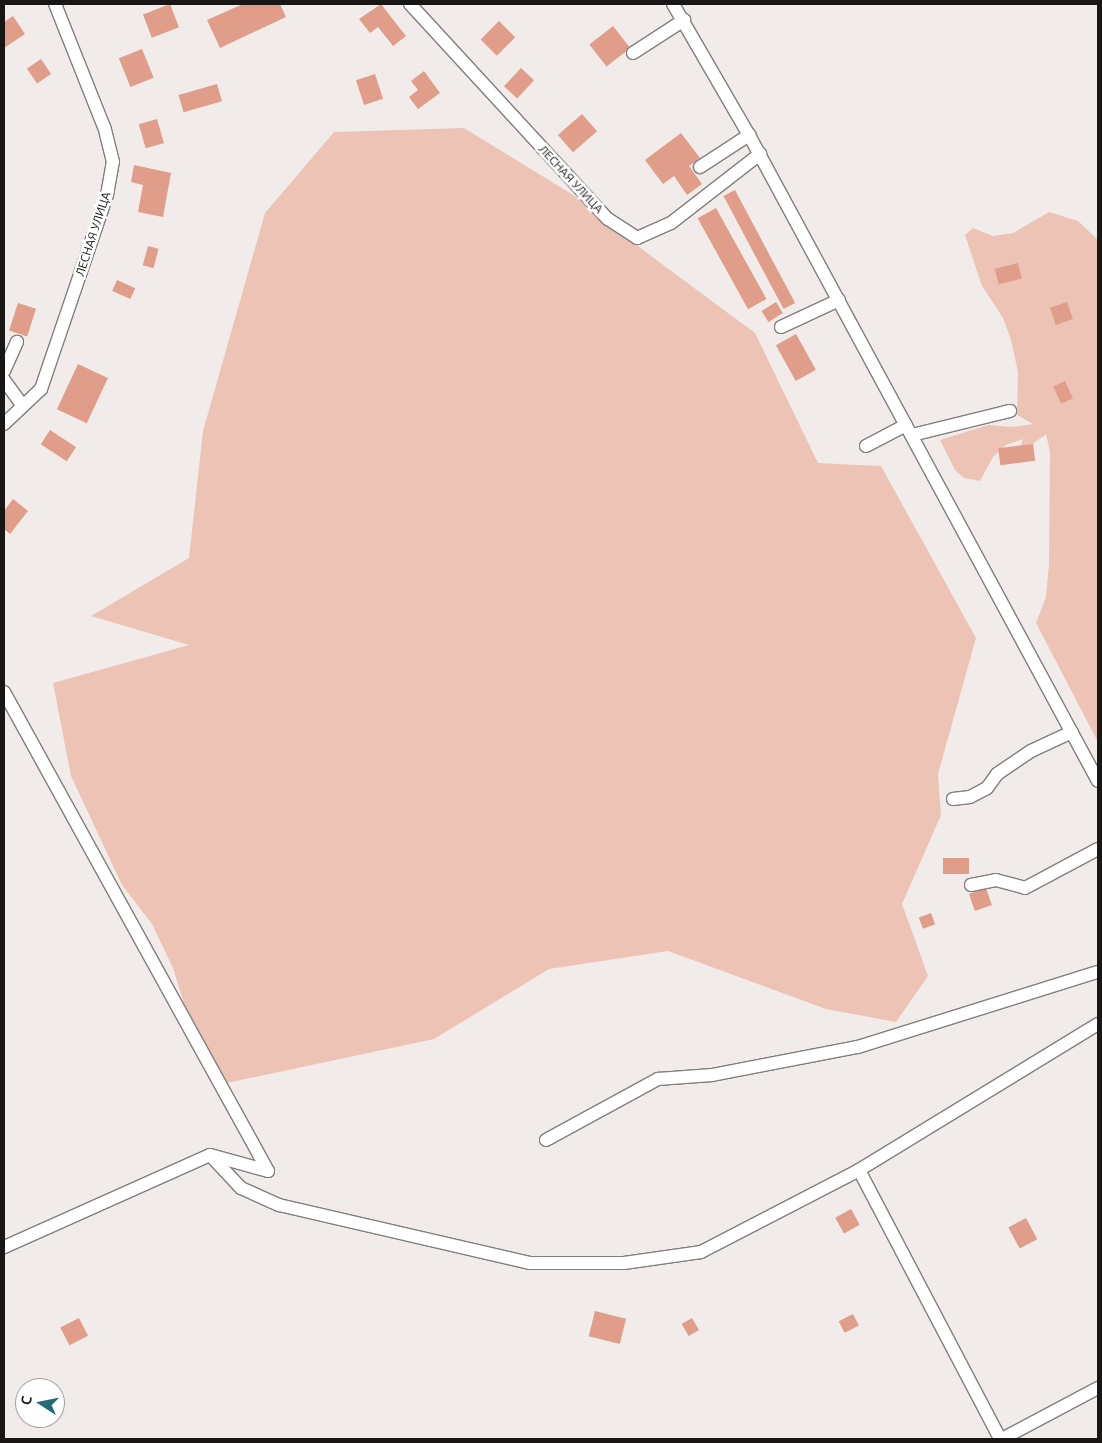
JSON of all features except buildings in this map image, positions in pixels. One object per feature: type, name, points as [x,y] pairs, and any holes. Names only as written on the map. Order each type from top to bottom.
[{"type":"street","name":"ЛЕСНАЯ УЛИЦА","points":[[4,424],[41,389],[107,195],[114,162],[104,127],[55,4]]},
{"type":"street","name":"ЛЕСНАЯ УЛИЦА","points":[[410,4],[608,219],[637,238],[671,223],[760,154]]},
{"type":"street","points":[[674,4],[760,154],[1098,781]]},
{"type":"street","points":[[633,53],[684,20]]},
{"type":"street","points":[[700,167],[749,135]]},
{"type":"street","points":[[781,327],[839,300]]},
{"type":"street","points":[[4,371],[17,342]]},
{"type":"street","points":[[4,380],[23,406]]},
{"type":"street","points":[[866,446],[909,430],[1010,411]]},
{"type":"street","points":[[4,692],[268,1171],[210,1155],[4,1247]]},
{"type":"street","points":[[953,799],[970,797],[987,788],[997,774],[1032,751],[1072,732]]},
{"type":"street","points":[[971,885],[996,880],[1025,888],[1098,850]]},
{"type":"street","points":[[546,1140],[658,1080],[712,1075],[858,1047],[1098,972]]},
{"type":"street","points":[[210,1155],[241,1188],[279,1204],[530,1263],[624,1263],[701,1252],[859,1170],[1098,1024]]},
{"type":"street","points":[[859,1170],[1001,1439],[1098,1388]]},
{"type":"shaded area","points":[[464,128],[596,209],[643,250],[755,333],[818,463],[881,466],[976,638],[938,774],[941,815],[902,904],[928,976],[896,1022],[826,1009],[668,951],[549,969],[434,1039],[213,1086],[196,1042],[173,968],[152,924],[122,885],[71,776],[53,683],[189,645],[91,616],[189,558],[203,431],[265,213],[334,132]]},
{"type":"shaded area","points":[[1049,212],[1078,221],[1098,240],[1098,742],[1036,623],[1046,597],[1049,564],[1050,452],[1046,434],[1017,456],[1023,439],[1006,445],[993,457],[980,481],[964,478],[955,470],[940,440],[988,425],[1013,427],[1033,424],[1017,415],[1018,372],[1011,340],[1003,318],[982,286],[965,235],[973,228],[993,236],[1013,233]]}]
